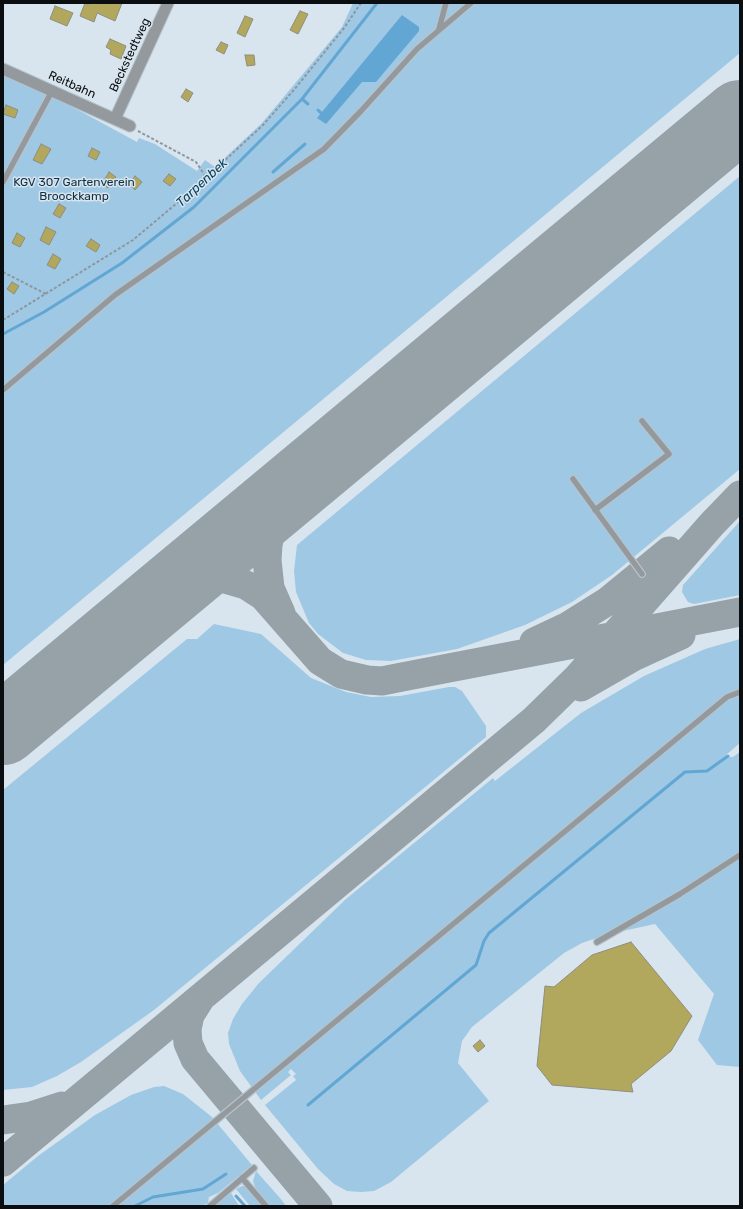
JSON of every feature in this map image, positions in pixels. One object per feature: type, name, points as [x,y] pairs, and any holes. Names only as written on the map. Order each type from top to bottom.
[{"type":"street","name":"Beckstedtweg","points":[[115,118],[168,3]]},
{"type":"street","name":"Reitbahn","points":[[3,69],[130,126]]},
{"type":"lane","points":[[439,29],[446,3]]},
{"type":"lane","points":[[3,390],[115,295],[324,149],[361,112],[417,49],[471,3]]},
{"type":"lane","points":[[3,182],[52,91]]},
{"type":"lane","points":[[595,510],[668,454],[642,422]]},
{"type":"lane","points":[[573,479],[642,574]]},
{"type":"lane","points":[[112,1206],[727,697],[740,692]]},
{"type":"lane","points":[[596,942],[680,894],[740,855]]},
{"type":"lane","points":[[210,1206],[254,1168]]},
{"type":"lane","points":[[242,1178],[266,1206]]},
{"type":"path","points":[[3,320],[133,240],[166,214],[263,125],[293,91],[344,28],[361,3]]},
{"type":"path","points":[[130,126],[196,162],[204,174],[205,179]]},
{"type":"path","points":[[3,272],[46,294]]},
{"type":"green space","name":"KGV 307 Gartenverein Broockkamp","points":[[353,3],[740,3],[740,53],[3,665],[3,73],[45,92],[137,142],[139,138],[155,144],[197,171],[205,160],[215,167],[262,123],[342,27]]},
{"type":"green space","points":[[740,176],[740,469],[612,575],[572,602],[525,625],[457,649],[391,661],[366,660],[343,653],[318,634],[309,623],[296,592],[294,571],[297,545]]},
{"type":"green space","points":[[740,521],[740,595],[694,604],[688,602],[682,592],[683,585]]},
{"type":"green space","points":[[214,624],[261,634],[311,678],[346,692],[371,697],[400,696],[455,687],[462,691],[486,726],[486,737],[154,1010],[81,1062],[57,1076],[32,1087],[3,1090],[3,790],[187,639],[197,639]]},
{"type":"green space","points":[[740,639],[740,743],[726,755],[733,757],[740,752],[740,852],[678,891],[597,938],[582,943],[564,953],[472,1027],[462,1041],[458,1063],[489,1101],[391,1182],[374,1191],[361,1192],[347,1191],[334,1184],[318,1169],[265,1105],[296,1080],[293,1076],[296,1074],[291,1069],[288,1072],[291,1075],[261,1100],[240,1071],[229,1044],[228,1033],[233,1019],[242,1004],[259,983],[346,899],[493,778],[495,781],[581,713],[644,676],[705,649]]},
{"type":"green space","points":[[740,858],[740,1067],[717,1065],[698,1040],[714,994],[655,924],[618,932]]},
{"type":"green space","points":[[164,1086],[183,1094],[212,1117],[252,1165],[218,1193],[209,1197],[208,1203],[201,1206],[3,1206],[3,1185],[38,1156],[95,1115],[131,1095],[154,1087]]},
{"type":"green space","points":[[256,1171],[286,1206],[269,1206],[256,1190],[253,1181]]},
{"type":"green space","points":[[245,1186],[263,1206],[250,1206],[236,1189]]},
{"type":"green space","points":[[231,1193],[239,1206],[214,1206]]},
{"type":"shaded area","points":[[402,15],[419,27],[419,31],[376,82],[362,82],[326,124],[317,118]]},
{"type":"building","points":[[85,3],[88,5],[89,3],[122,3],[115,21],[97,13],[94,22],[80,16]]},
{"type":"building","points":[[55,6],[73,13],[67,26],[50,19]]},
{"type":"building","points":[[300,11],[308,14],[298,34],[290,30]]},
{"type":"building","points":[[245,16],[253,19],[245,37],[237,33]]},
{"type":"building","points":[[110,39],[126,46],[121,59],[110,54],[111,50],[106,47]]},
{"type":"building","points":[[221,42],[228,45],[224,54],[216,50]]},
{"type":"building","points":[[245,55],[254,55],[255,65],[247,66]]},
{"type":"building","points":[[186,89],[193,93],[188,102],[181,97]]},
{"type":"building","points":[[6,105],[18,110],[15,118],[3,114]]},
{"type":"building","points":[[41,144],[51,149],[42,164],[33,160]]},
{"type":"building","points":[[92,148],[100,152],[96,160],[88,156]]},
{"type":"building","points":[[109,172],[116,177],[108,188],[102,184]]},
{"type":"building","points":[[169,174],[176,179],[170,186],[163,181]]},
{"type":"building","points":[[135,176],[142,182],[135,190],[129,184]]},
{"type":"building","points":[[59,204],[66,208],[60,218],[53,214]]},
{"type":"building","points":[[46,227],[56,232],[49,245],[40,240]]},
{"type":"building","points":[[17,233],[25,238],[20,247],[12,243]]},
{"type":"building","points":[[91,239],[100,245],[96,252],[86,246]]},
{"type":"building","points":[[53,254],[61,259],[55,269],[47,265]]},
{"type":"building","points":[[12,282],[19,286],[14,294],[7,289]]},
{"type":"building","points":[[631,942],[692,1016],[671,1051],[631,1084],[633,1092],[552,1085],[537,1066],[545,986],[554,987],[592,955]]},
{"type":"building","points":[[480,1040],[485,1046],[478,1052],[473,1046]]},
{"type":"waterway","name":"Tarpenbek","points":[[3,334],[44,312],[122,263],[194,207],[302,99],[377,3]]},
{"type":"waterway","name":"Tarpenbek","points":[[302,99],[308,104]]},
{"type":"waterway","points":[[318,110],[321,113]]},
{"type":"waterway","points":[[273,172],[305,144]]},
{"type":"waterway","points":[[308,1105],[476,965],[484,941],[489,933],[685,772],[707,771],[728,756]]},
{"type":"waterway","points":[[135,1206],[153,1197],[203,1189],[226,1174]]},
{"type":"waterway","points":[[236,1196],[245,1206]]},
{"type":"taxiway","points":[[281,613],[270,588],[267,560],[268,545],[276,514],[294,487]]},
{"type":"taxiway","points":[[3,1162],[534,720],[576,679],[712,524],[740,495]]},
{"type":"taxiway","points":[[534,642],[568,626],[608,601],[669,551]]},
{"type":"taxiway","points":[[168,592],[186,583],[209,578],[222,578],[246,585],[263,596],[320,661],[341,674],[367,680],[382,681],[740,612]]},
{"type":"taxiway","points":[[581,687],[635,656],[681,635]]},
{"type":"taxiway","points":[[200,999],[190,1015],[187,1029],[188,1043],[195,1059],[318,1206]]},
{"type":"taxiway","points":[[3,1120],[31,1116],[62,1106]]},
{"type":"runway","points":[[3,729],[740,116]]}]
